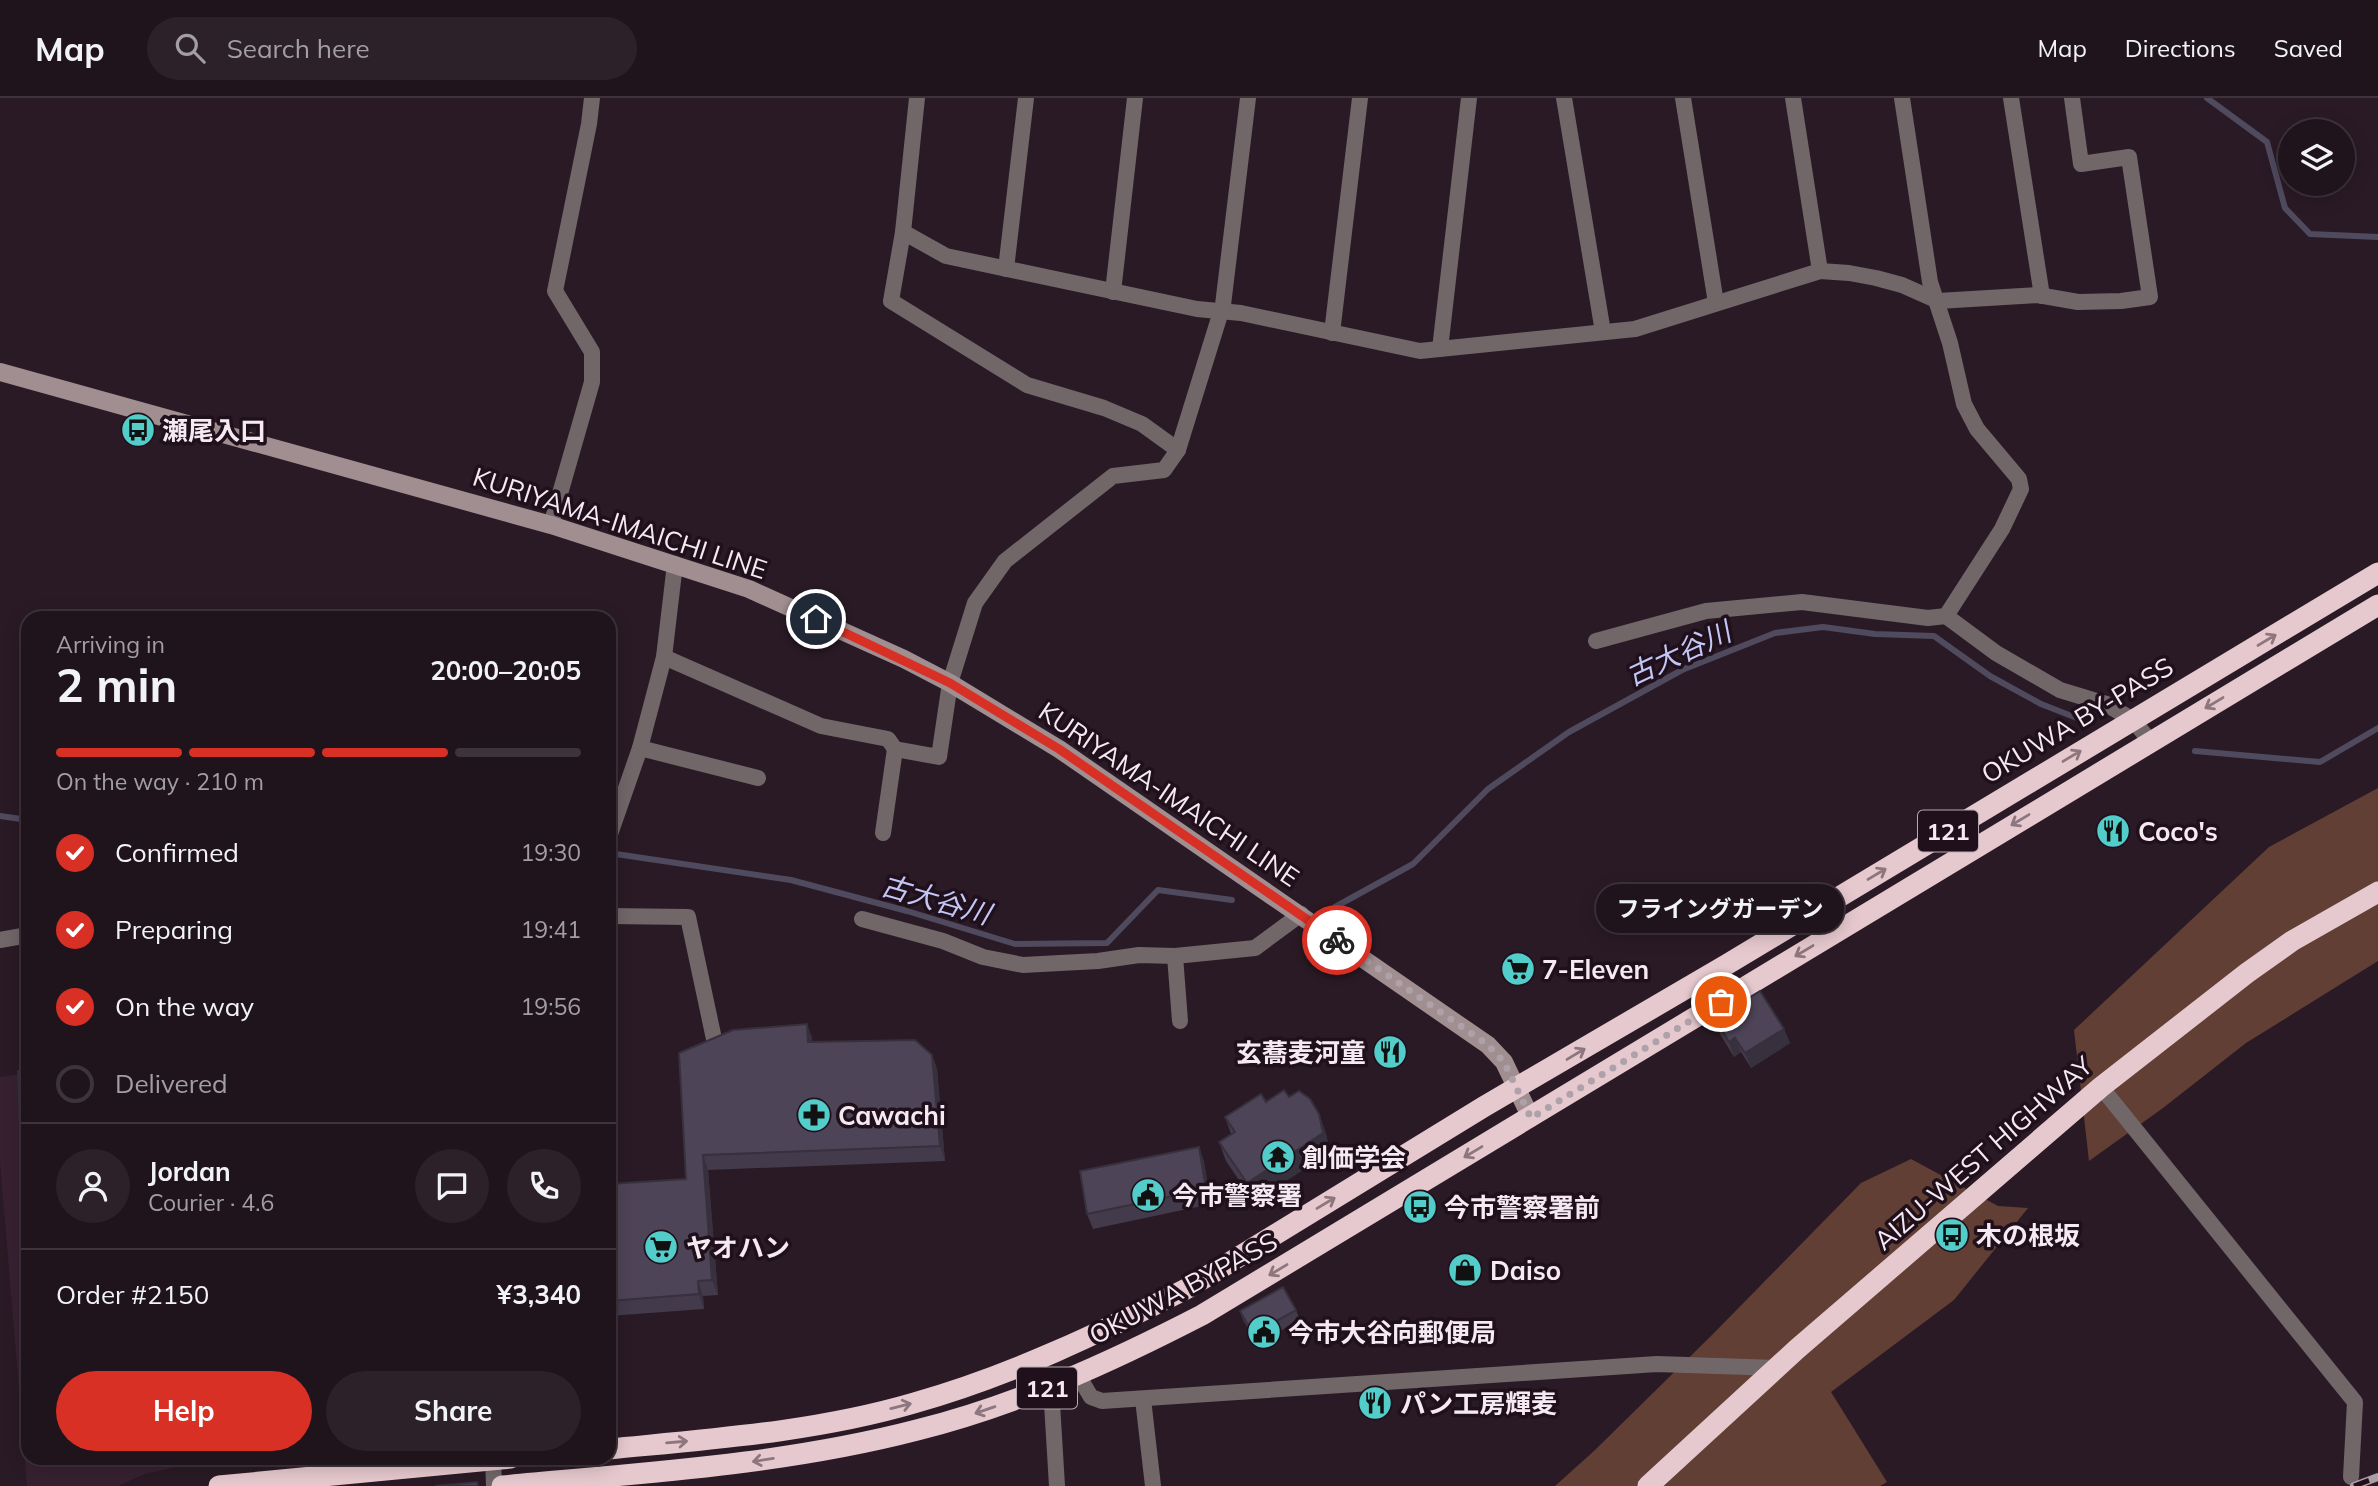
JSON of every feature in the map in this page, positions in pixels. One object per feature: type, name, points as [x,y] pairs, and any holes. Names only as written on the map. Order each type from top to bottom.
[{"type":"highway","name":"OKUWA BY-PASS","points":[[1517,1087],[1714,972],[2378,573]]},
{"type":"highway","name":"121","points":[[1531,1118],[2378,605]]},
{"type":"highway","name":"AIZU-WEST HIGHWAY","points":[[1648,1486],[1778,1368],[2101,1087],[2246,972],[2292,941],[2378,892]]},
{"type":"highway","name":"OKUWA BYPASS","points":[[616,1448],[752,1435],[855,1418],[913,1404],[1040,1359],[1188,1287],[1517,1087]]},
{"type":"highway","name":"OKUWA BYPASS","points":[[502,1486],[753,1462],[854,1445],[963,1418],[1051,1387],[1202,1315],[1531,1118]]},
{"type":"highway","points":[[1145,1310],[1160,1337]]},
{"type":"highway","points":[[219,1486],[429,1465]]},
{"type":"main road","name":"KURIYAMA-IMAICHI LINE","points":[[0,372],[551,525],[675,564],[749,589],[904,659],[950,683],[1059,749],[1488,1045],[1504,1062],[1531,1118]]},
{"type":"street","points":[[551,525],[593,382],[592,352],[555,291],[592,98]]},
{"type":"street","points":[[917,98],[903,233],[891,301],[1027,385],[1104,408],[1142,424],[1178,450]]},
{"type":"street","points":[[1006,269],[1026,98]]},
{"type":"street","points":[[1112,292],[1135,98]]},
{"type":"street","points":[[895,750],[939,757],[950,683],[975,603],[1005,561],[1113,476],[1164,470],[1178,450],[1221,311],[1248,98]]},
{"type":"street","points":[[1332,333],[1360,98]]},
{"type":"street","points":[[1440,349],[1469,98]]},
{"type":"street","points":[[1564,98],[1603,332]]},
{"type":"street","points":[[1683,98],[1716,303]]},
{"type":"street","points":[[1793,98],[1820,271]]},
{"type":"street","points":[[1902,98],[1930,282],[1950,343],[1964,404],[1977,429],[2019,479],[2021,489],[2002,529],[1946,616]]},
{"type":"street","points":[[2011,98],[2042,296]]},
{"type":"street","points":[[903,233],[946,256],[1112,292],[1197,309],[1241,313],[1420,351],[1635,329],[1820,271],[1876,278],[1936,299],[2042,296],[2078,302],[2150,297],[2129,157],[2081,164],[2072,98]]},
{"type":"street","points":[[616,817],[640,748],[664,657],[675,564]]},
{"type":"street","points":[[1596,641],[1706,611],[1802,602],[1928,618],[1946,616],[1996,653],[2060,690],[2106,704],[2133,720],[2150,741]]},
{"type":"street","points":[[664,657],[821,726],[888,739],[895,750],[883,833]]},
{"type":"street","points":[[640,748],[758,778]]},
{"type":"street","points":[[862,919],[943,941],[983,957],[1023,965],[1098,961],[1139,955],[1175,956],[1255,948],[1301,914]]},
{"type":"street","points":[[616,916],[688,917],[714,1039]]},
{"type":"street","points":[[0,940],[21,936]]},
{"type":"street","points":[[1175,956],[1180,1021]]},
{"type":"street","points":[[2101,1087],[2355,1402],[2351,1477]]},
{"type":"street","points":[[1077,1375],[1091,1397],[1102,1401],[1657,1364],[1778,1368]]},
{"type":"street","points":[[1051,1387],[1057,1486]]},
{"type":"street","points":[[1143,1399],[1153,1486]]},
{"type":"street","points":[[494,1486],[498,1465]]},
{"type":"shaded area","points":[[2378,788],[2378,961],[2246,1043],[2089,1161],[2074,1030],[2269,847]]},
{"type":"shaded area","points":[[21,1074],[21,1414],[0,1162],[0,1077]]},
{"type":"shaded area","points":[[1911,1159],[1998,1206],[2028,1208],[1954,1300],[1831,1392],[1887,1482],[1880,1486],[1555,1486],[1713,1334],[1861,1183]]},
{"type":"shaded area","points":[[25,1465],[186,1465],[145,1474],[118,1486],[27,1486]]},
{"type":"building","points":[[1760,991],[1784,1029],[1745,1053],[1735,1038],[1729,1042],[1715,1019]]},
{"type":"building","name":"Cawachi","points":[[807,1024],[808,1042],[915,1040],[932,1055],[940,1146],[703,1155],[712,1280],[698,1281],[699,1294],[616,1300],[616,1184],[686,1179],[679,1053],[733,1030]]},
{"type":"building","points":[[18,1071],[21,1071],[20,1128]]},
{"type":"building","name":"創価学会","points":[[1284,1090],[1289,1097],[1299,1091],[1310,1099],[1319,1114],[1323,1133],[1247,1183],[1219,1142],[1235,1132],[1225,1117],[1261,1094],[1266,1102]]},
{"type":"building","name":"今市警察署","points":[[1199,1147],[1206,1189],[1087,1214],[1080,1171]]},
{"type":"building","points":[[1283,1287],[1296,1310],[1253,1334],[1240,1311]]},
{"type":"building","points":[[477,1482],[478,1486],[435,1486]]},
{"type":"waterway","points":[[2207,98],[2267,142],[2285,208],[2310,234],[2378,237]]},
{"type":"waterway","name":"古大谷川","points":[[1335,907],[1413,864],[1488,789],[1569,732],[1682,670],[1775,633],[1823,627],[1875,634],[1934,636],[1990,676],[2041,704],[2082,720]]},
{"type":"waterway","name":"古大谷川","points":[[2195,751],[2320,762],[2378,728]]},
{"type":"waterway","name":"古大谷川","points":[[0,816],[21,819]]},
{"type":"waterway","name":"古大谷川","points":[[616,854],[791,880],[1015,944],[1107,943],[1158,890],[1232,900]]},
{"type":"railway","points":[[2354,1486],[2378,1477]]},
{"type":"way so far","points":[[1337,940],[1488,1045],[1504,1062],[1531,1118],[1721,1002]]},
{"type":"place","name":"瀬尾入口","points":[[138,430]]},
{"type":"place","name":"Coco's","points":[[2113,831]]},
{"type":"place","name":"7-Eleven","points":[[1518,969]]},
{"type":"place","name":"フライングガーデン","points":[[1721,1002]]},
{"type":"place","name":"玄蕎麦河童","points":[[1390,1052]]},
{"type":"place","name":"Cawachi","points":[[814,1115]]},
{"type":"place","name":"創価学会","points":[[1278,1157]]},
{"type":"place","name":"今市警察署","points":[[1148,1195]]},
{"type":"place","name":"今市警察署前","points":[[1420,1207]]},
{"type":"place","name":"木の根坂","points":[[1952,1235]]},
{"type":"place","name":"ヤオハン","points":[[661,1247]]},
{"type":"place","name":"Daiso","points":[[1465,1270]]},
{"type":"place","name":"今市大谷向郵便局","points":[[1264,1332]]},
{"type":"place","name":"パン工房輝麦","points":[[1375,1403]]},
{"type":"route","points":[[816,619],[950,683],[1059,749],[1337,940]]}]
